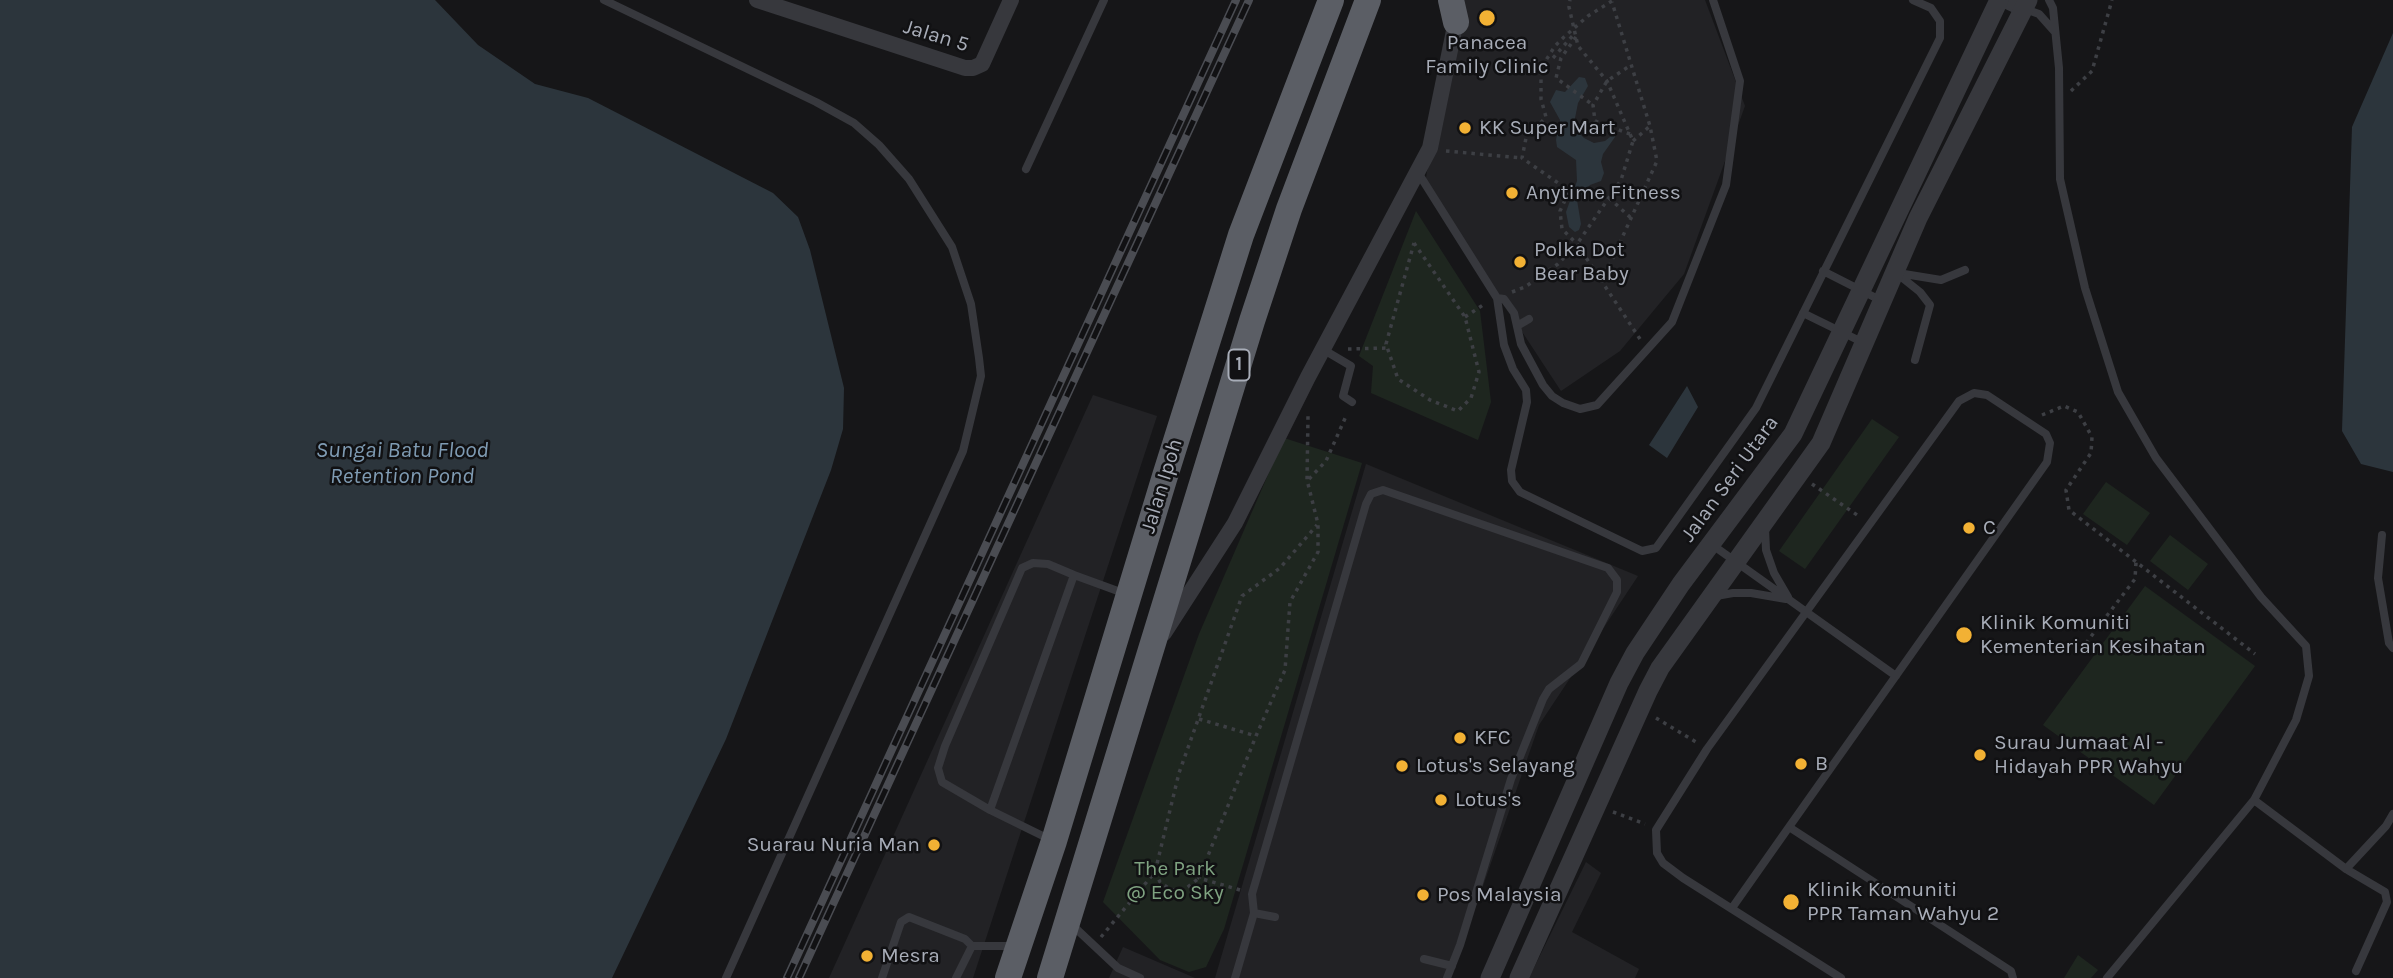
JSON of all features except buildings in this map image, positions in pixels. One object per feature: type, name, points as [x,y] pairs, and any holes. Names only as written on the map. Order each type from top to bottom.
[{"type":"highway","name":"Jalan Ipoh","points":[[1008,978],[1054,841],[1241,235],[1331,0]]},
{"type":"highway","name":"Jalan Ipoh","points":[[1050,978],[1289,209],[1367,0]]},
{"type":"street","name":"Jalan 5","points":[[757,0],[785,5],[965,68],[982,64],[1011,0]]},
{"type":"street","name":"Jalan Seri Utara","points":[[1490,978],[1619,683],[1681,584],[1793,435],[1999,0]]},
{"type":"street","points":[[1519,978],[1660,668],[1821,443],[1941,169],[2026,4],[2005,0]]},
{"type":"street","points":[[1147,659],[1235,523],[1430,148],[1455,7]]},
{"type":"lane","points":[[604,0],[816,102],[854,123],[879,145],[909,179],[952,247],[971,304],[979,358],[981,376],[963,452],[726,978]]},
{"type":"lane","points":[[1026,169],[1104,0]]},
{"type":"lane","points":[[1497,298],[1504,299],[1514,313],[1521,344],[1543,385],[1552,396],[1580,409],[1597,405],[1672,322],[1726,185],[1740,81],[1713,0]]},
{"type":"lane","points":[[1417,171],[1497,298],[1504,345],[1513,369],[1526,390],[1527,402],[1511,470],[1512,481],[1520,492],[1643,551],[1656,548],[1756,408],[1940,38],[1940,22],[1931,8],[1913,0]]},
{"type":"lane","points":[[2049,0],[2053,8],[2059,68],[2060,180],[2085,288],[2118,392],[2156,458],[2260,597],[2306,646],[2309,677],[2296,720],[2254,800],[2107,978]]},
{"type":"lane","points":[[2026,4],[2055,32]]},
{"type":"lane","points":[[1895,272],[1941,280],[1965,270]]},
{"type":"lane","points":[[1823,271],[1882,301]]},
{"type":"lane","points":[[1895,272],[1920,292],[1930,305],[1915,360]]},
{"type":"lane","points":[[1803,313],[1864,342]]},
{"type":"lane","points":[[1517,326],[1529,319]]},
{"type":"lane","points":[[1324,350],[1351,366],[1343,396],[1352,402]]},
{"type":"lane","points":[[1732,908],[2047,462],[2050,443],[2046,433],[1987,395],[1974,393],[1959,401],[1707,748],[1656,830],[1657,853],[1673,872],[1841,978]]},
{"type":"lane","points":[[1235,978],[1254,913],[1252,894],[1362,517],[1371,494],[1383,490],[1608,568],[1617,580],[1617,592],[1581,664],[1549,689],[1543,698],[1511,779],[1447,978]]},
{"type":"lane","points":[[1765,523],[1766,550],[1774,573],[1789,600]]},
{"type":"lane","points":[[2382,535],[2378,578],[2389,643],[2393,648]]},
{"type":"lane","points":[[1711,544],[1896,676]]},
{"type":"lane","points":[[1054,841],[990,810],[942,782],[937,768],[1022,568],[1033,564],[1048,564],[1128,595]]},
{"type":"lane","points":[[990,810],[1074,575]]},
{"type":"lane","points":[[1712,597],[1751,593],[1789,600]]},
{"type":"lane","points":[[2254,800],[2346,869],[2385,892],[2387,902],[2356,971]]},
{"type":"lane","points":[[2346,869],[2386,826],[2393,814]]},
{"type":"lane","points":[[1789,827],[2011,971],[2013,978]]},
{"type":"lane","points":[[1254,913],[1275,918]]},
{"type":"lane","points":[[882,978],[901,922],[909,917],[965,939],[972,946],[1019,946]]},
{"type":"lane","points":[[1069,922],[1118,968],[1140,978]]},
{"type":"lane","points":[[956,978],[972,946]]},
{"type":"lane","points":[[1424,959],[1452,966]]},
{"type":"lane","points":[[1114,978],[1118,968]]},
{"type":"path","points":[[1570,0],[1578,46],[1607,80],[1633,141]]},
{"type":"path","points":[[2059,101],[2092,71],[2112,0]]},
{"type":"path","points":[[1553,58],[1575,33],[1611,1],[1650,126],[1657,160],[1602,282]]},
{"type":"path","points":[[1575,33],[1560,58],[1556,78],[1593,105]]},
{"type":"path","points":[[1522,158],[1526,138],[1546,117],[1541,99],[1541,68],[1555,46],[1575,33]]},
{"type":"path","points":[[1630,134],[1595,121],[1593,105],[1607,80],[1631,65]]},
{"type":"path","points":[[1525,287],[1558,264],[1577,244],[1621,180],[1633,141],[1650,126]]},
{"type":"path","points":[[1452,152],[1522,158],[1564,187],[1567,195],[1560,211],[1562,229],[1577,244],[1641,341]]},
{"type":"path","points":[[1609,198],[1632,218]]},
{"type":"path","points":[[1414,243],[1465,317],[1479,372],[1471,398],[1458,411],[1430,400],[1398,379],[1387,348],[1414,243]]},
{"type":"path","points":[[1465,317],[1479,307]]},
{"type":"path","points":[[1373,348],[1387,348]]},
{"type":"path","points":[[1307,480],[1326,461],[1352,402]]},
{"type":"path","points":[[2027,421],[2064,406],[2078,412],[2092,437],[2091,453],[2066,490],[2068,510],[2255,654]]},
{"type":"path","points":[[1154,872],[1160,883],[1171,890],[1184,890],[1199,878],[1285,670],[1290,602],[1318,552],[1318,524],[1307,480],[1308,416]]},
{"type":"path","points":[[1798,475],[1870,524]]},
{"type":"path","points":[[1093,946],[1154,872],[1179,773],[1242,596],[1280,568],[1318,524]]},
{"type":"path","points":[[2086,643],[2135,579],[2136,562]]},
{"type":"path","points":[[1656,718],[1707,748]]},
{"type":"path","points":[[1199,719],[1256,736]]},
{"type":"path","points":[[1613,812],[1638,821]]},
{"type":"path","points":[[1199,878],[1252,894]]},
{"type":"shaded area","points":[[1455,0],[1705,0],[1745,106],[1684,274],[1620,351],[1561,391],[1425,184]]},
{"type":"shaded area","points":[[1093,395],[1157,416],[973,978],[829,978]]},
{"type":"shaded area","name":"Lotus's Selayang","points":[[1366,464],[1638,576],[1539,725],[1451,978],[1215,978]]},
{"type":"shaded area","points":[[1586,862],[1601,873],[1572,932],[1639,969],[1635,978],[1529,978]]},
{"type":"shaded area","points":[[1123,947],[1195,978],[1109,978]]},
{"type":"green space","points":[[1416,211],[1480,311],[1491,402],[1478,440],[1371,393],[1373,366],[1359,356]]},
{"type":"green space","points":[[1872,419],[1899,437],[1805,569],[1779,551]]},
{"type":"green space","name":"The Park @ Eco Sky","points":[[1284,438],[1362,463],[1224,929],[1206,967],[1189,972],[1160,960],[1103,902],[1199,634]]},
{"type":"green space","points":[[2106,482],[2150,513],[2127,545],[2083,514]]},
{"type":"green space","points":[[2170,535],[2208,564],[2188,590],[2150,561]]},
{"type":"green space","points":[[2145,586],[2255,666],[2154,805],[2043,725]]},
{"type":"green space","points":[[2078,955],[2098,970],[2091,978],[2064,978]]},
{"type":"water","name":"Sungai Batu Flood Retention Pond","points":[[0,0],[435,0],[478,45],[535,84],[588,98],[773,193],[798,217],[810,250],[844,388],[843,429],[831,470],[726,739],[612,978],[0,978]]},
{"type":"water","points":[[2393,33],[2393,472],[2361,464],[2342,431],[2352,127]]},
{"type":"water","points":[[1579,77],[1585,78],[1588,86],[1578,103],[1575,118],[1577,131],[1594,143],[1605,141],[1615,133],[1615,137],[1603,154],[1601,162],[1604,173],[1601,181],[1590,185],[1577,200],[1581,224],[1575,232],[1569,227],[1566,212],[1577,181],[1576,160],[1557,147],[1560,120],[1550,102],[1556,90],[1565,92]]},
{"type":"water","points":[[1687,386],[1698,407],[1667,458],[1649,445]]},
{"type":"railway","points":[[787,978],[1236,0]]},
{"type":"railway","points":[[799,978],[1249,0]]},
{"type":"place","name":"Panacea Family Clinic","points":[[1487,18]]},
{"type":"place","name":"KK Super Mart","points":[[1465,128]]},
{"type":"place","name":"Anytime Fitness","points":[[1512,193]]},
{"type":"place","name":"Polka Dot Bear Baby","points":[[1520,262]]},
{"type":"place","name":"C","points":[[1969,528]]},
{"type":"place","name":"Klinik Komuniti Kementerian Kesihatan","points":[[1964,635]]},
{"type":"place","name":"KFC","points":[[1460,738]]},
{"type":"place","name":"Surau Jumaat Al - Hidayah PPR Wahyu","points":[[1980,755]]},
{"type":"place","name":"B","points":[[1801,764]]},
{"type":"place","name":"Lotus's Selayang","points":[[1402,766]]},
{"type":"place","name":"Lotus's","points":[[1441,800]]},
{"type":"place","name":"Suarau Nuria Man","points":[[934,845]]},
{"type":"place","name":"Pos Malaysia","points":[[1423,895]]},
{"type":"place","name":"Klinik Komuniti PPR Taman Wahyu 2","points":[[1791,902]]},
{"type":"place","name":"Mesra","points":[[867,956]]}]
